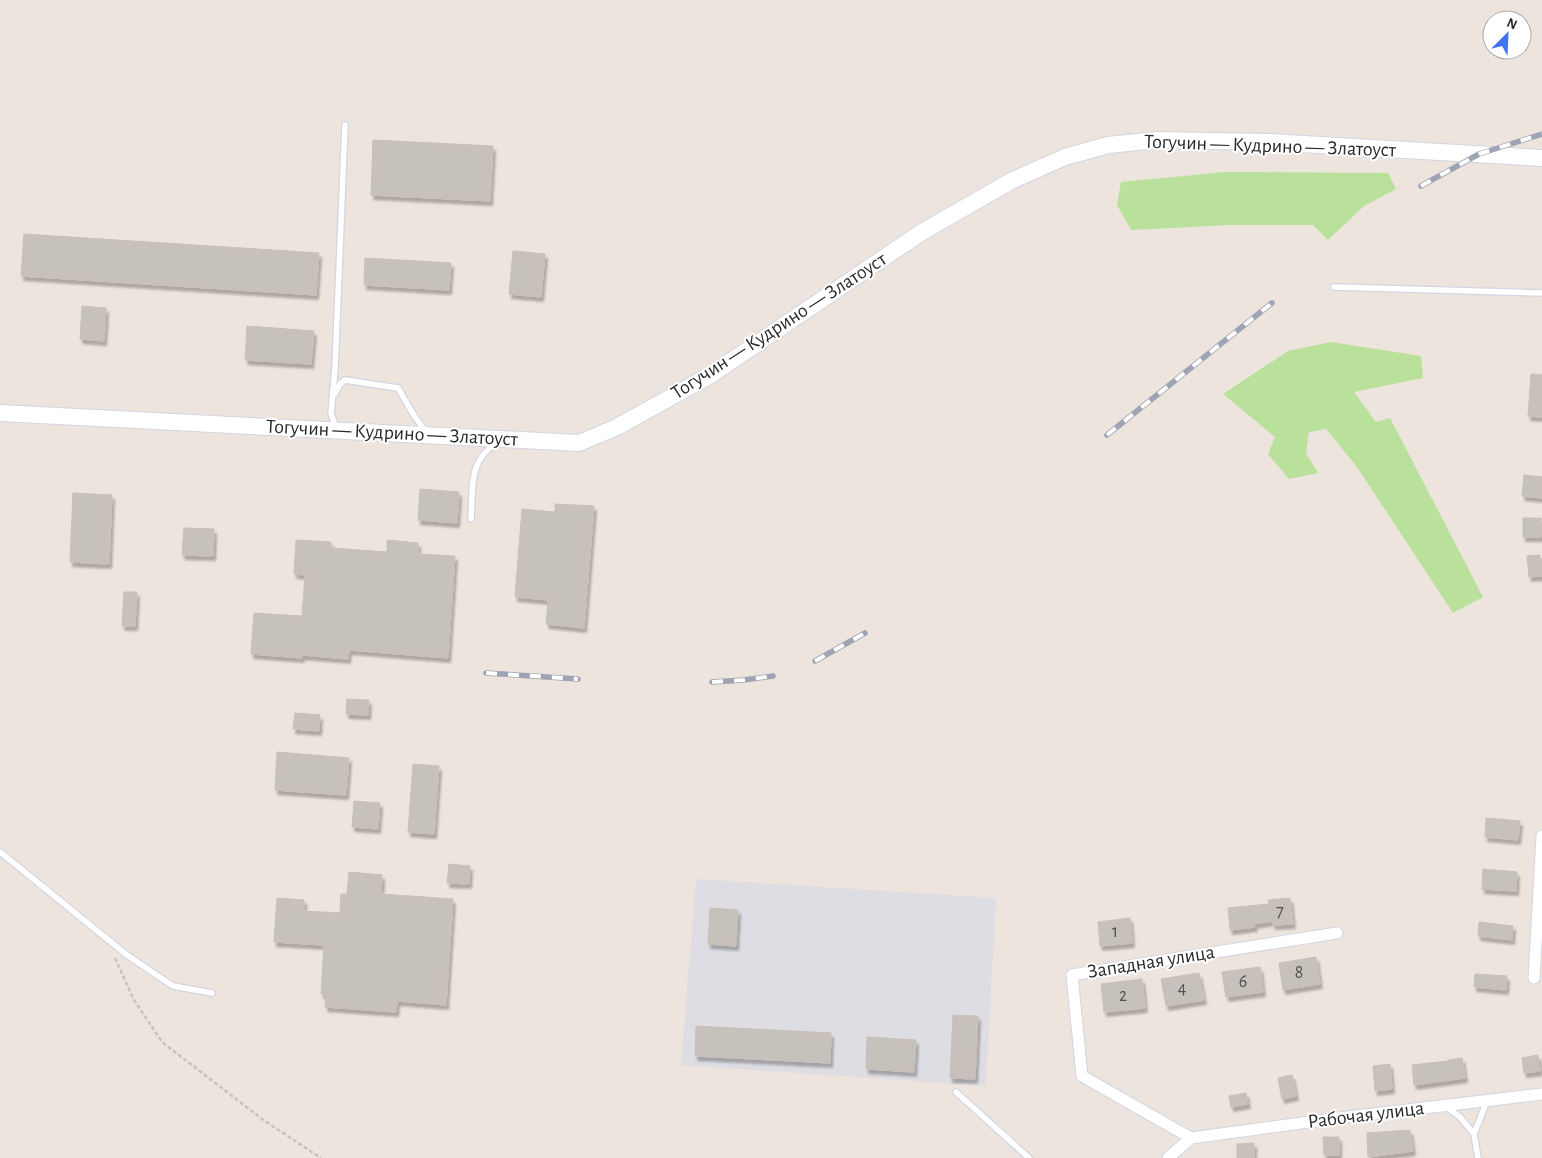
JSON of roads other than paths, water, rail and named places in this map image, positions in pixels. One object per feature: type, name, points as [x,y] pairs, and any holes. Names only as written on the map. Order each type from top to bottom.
[{"type":"street","name":"Тогучин — Кудрино — Златоуст","points":[[0,413],[579,443],[617,427],[709,376],[922,232],[1011,181],[1065,156],[1108,146],[1157,140],[1268,142],[1542,158]]},
{"type":"street","points":[[1534,978],[1542,836]]},
{"type":"street","name":"Западная улица","points":[[1190,1138],[1082,1076],[1072,975],[1337,933]]},
{"type":"street","name":"Рабочая улица","points":[[1190,1138],[1542,1094]]},
{"type":"street","points":[[1168,1158],[1190,1138]]},
{"type":"lane","points":[[337,430],[331,413],[335,368],[345,125]]},
{"type":"lane","points":[[1334,287],[1542,293]]},
{"type":"lane","points":[[333,397],[340,384],[345,380],[398,388],[413,414],[429,435]]},
{"type":"lane","points":[[471,519],[475,467],[480,457],[490,446],[502,439]]},
{"type":"lane","points":[[0,852],[127,955],[174,986],[212,993]]},
{"type":"lane","points":[[956,1092],[1029,1158]]},
{"type":"lane","points":[[1474,1134],[1487,1101]]},
{"type":"lane","points":[[1444,1106],[1460,1117],[1474,1134],[1478,1158]]},
{"type":"railway","points":[[1421,186],[1479,154],[1542,134]]},
{"type":"railway","points":[[1107,435],[1272,303]]},
{"type":"railway","points":[[815,661],[865,633]]},
{"type":"railway","points":[[486,673],[578,679]]},
{"type":"railway","points":[[712,682],[773,676]]}]
